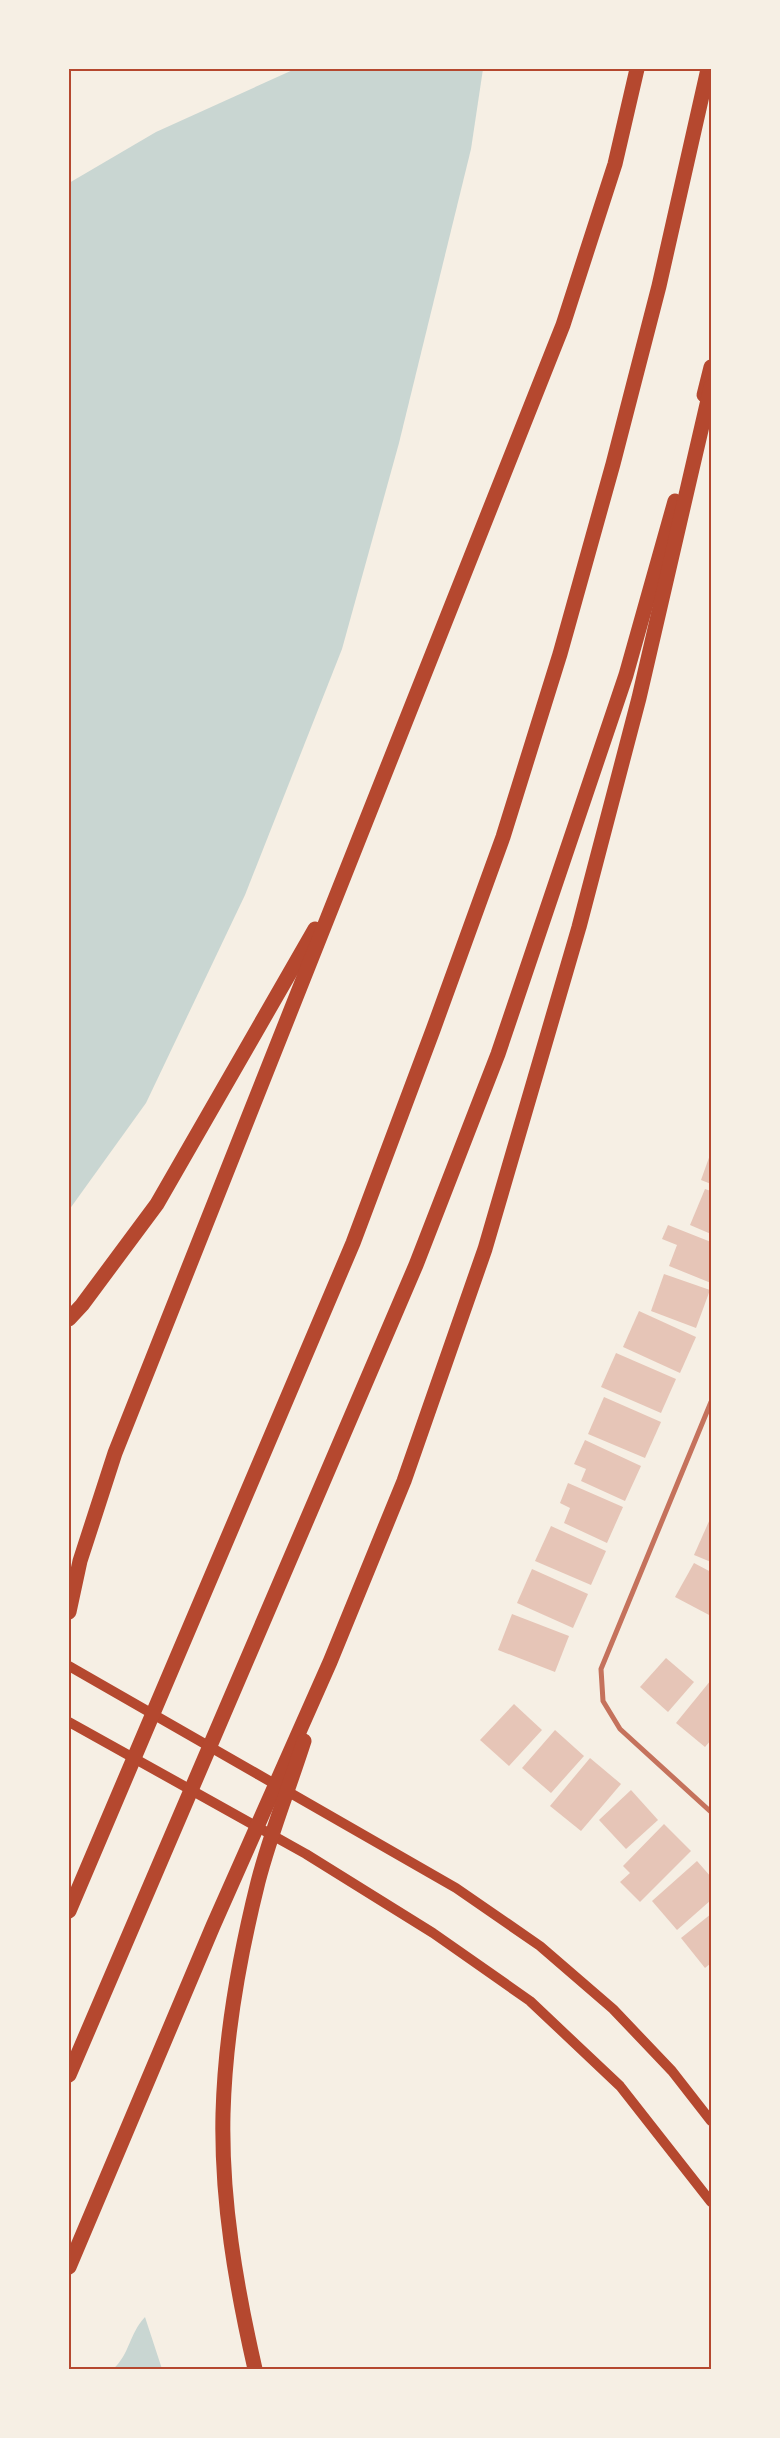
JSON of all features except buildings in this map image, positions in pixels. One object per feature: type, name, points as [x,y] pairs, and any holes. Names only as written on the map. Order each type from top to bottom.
[{"type":"highway","points":[[69,1612],[80,1561],[115,1453],[563,325],[615,164],[637,69]]},
{"type":"highway","points":[[69,1911],[353,1243],[503,837],[560,654],[613,464],[659,286],[708,69]]},
{"type":"highway","points":[[69,2075],[416,1265],[498,1054],[626,675],[711,367]]},
{"type":"highway","points":[[69,2267],[213,1926],[330,1662],[404,1481],[485,1250],[579,927],[634,717],[711,387]]},
{"type":"highway","points":[[69,1319],[82,1305],[157,1204],[314,931],[376,796]]},
{"type":"highway","points":[[255,2369],[238,2294],[227,2203],[223,2115],[229,2031],[242,1951],[259,1880],[330,1662]]},
{"type":"main road","points":[[69,1666],[324,1810],[456,1888],[540,1946],[613,2009],[672,2071],[711,2121]]},
{"type":"main road","points":[[69,1722],[306,1854],[433,1933],[530,2001],[620,2086],[711,2202]]},
{"type":"street","points":[[711,1402],[601,1669],[603,1701],[620,1729],[711,1812]]},
{"type":"shaded area","points":[[295,69],[483,69],[471,149],[399,443],[342,649],[245,895],[146,1103],[69,1210],[69,183],[156,132]]},
{"type":"shaded area","points":[[145,2317],[162,2369],[113,2369],[123,2357],[136,2330]]}]
